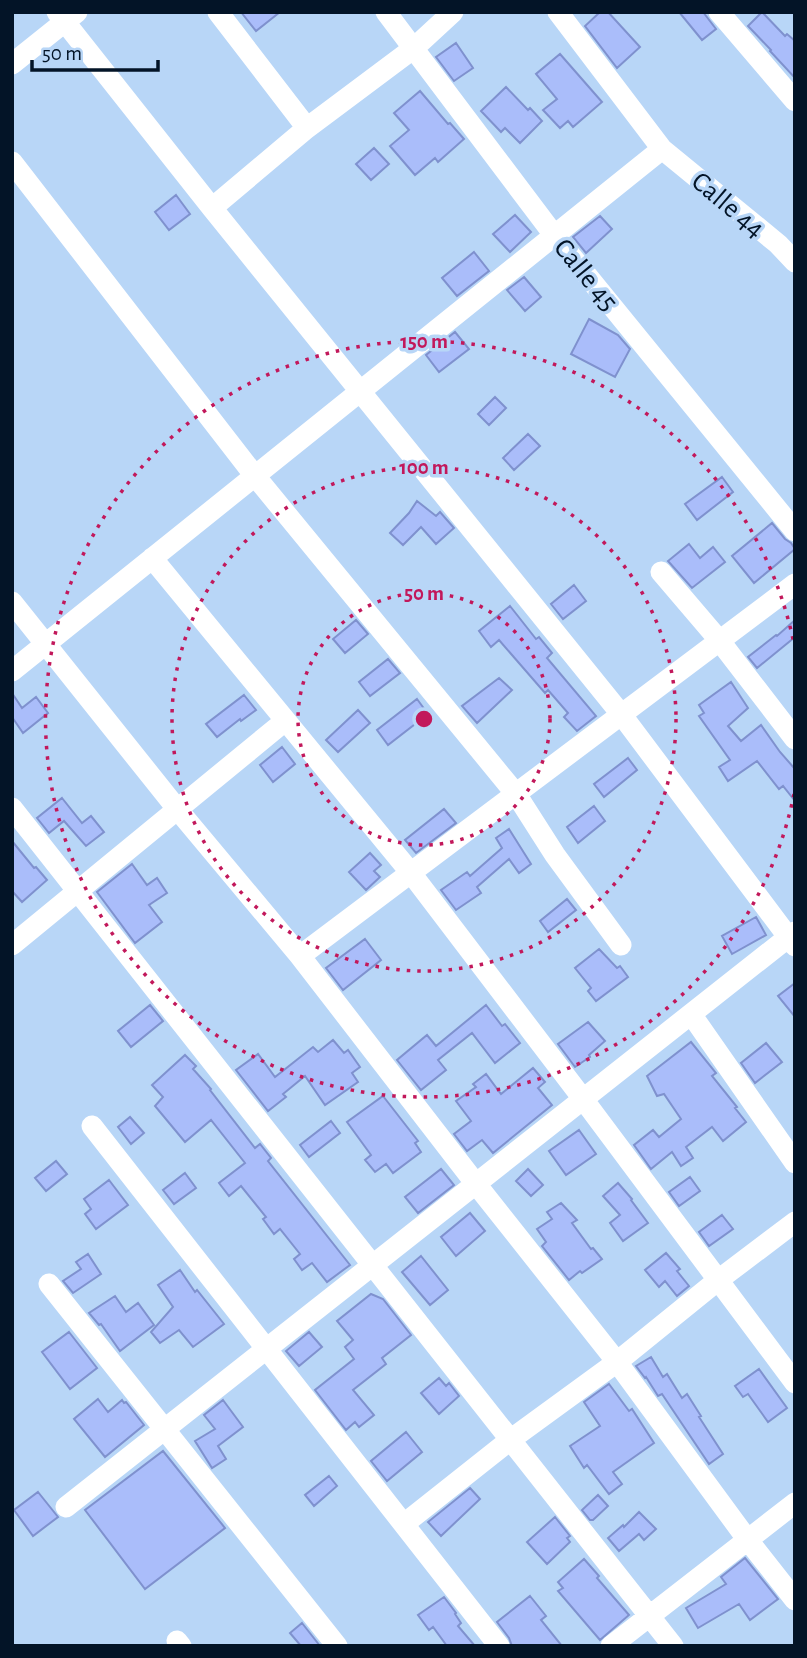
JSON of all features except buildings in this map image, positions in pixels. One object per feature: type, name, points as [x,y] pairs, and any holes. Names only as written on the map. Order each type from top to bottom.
[{"type":"street","points":[[218,12],[307,128]]},
{"type":"street","name":"Calle 45","points":[[386,12],[554,235],[795,531]]},
{"type":"street","points":[[212,208],[307,128],[414,48],[453,12]]},
{"type":"street","name":"Calle 44","points":[[558,12],[662,149],[778,244],[795,262]]},
{"type":"street","points":[[719,12],[795,101]]},
{"type":"street","points":[[12,64],[66,15],[212,208],[621,714],[792,939],[691,1014],[66,1507]]},
{"type":"street","points":[[12,671],[662,149]]},
{"type":"street","points":[[12,162],[255,476],[516,794],[555,855],[621,946]]},
{"type":"street","points":[[152,558],[411,873],[795,1383]]},
{"type":"street","points":[[661,572],[719,640],[795,739]]},
{"type":"street","points":[[300,956],[795,584]]},
{"type":"street","points":[[12,602],[178,810],[300,956],[617,1362],[795,1600]]},
{"type":"street","points":[[12,946],[285,721]]},
{"type":"street","points":[[12,808],[673,1646]]},
{"type":"street","points":[[691,1014],[795,1163]]},
{"type":"street","points":[[92,1126],[499,1646]]},
{"type":"street","points":[[404,1524],[795,1222]]},
{"type":"street","points":[[49,1284],[337,1646]]},
{"type":"street","points":[[611,1646],[795,1503]]}]
